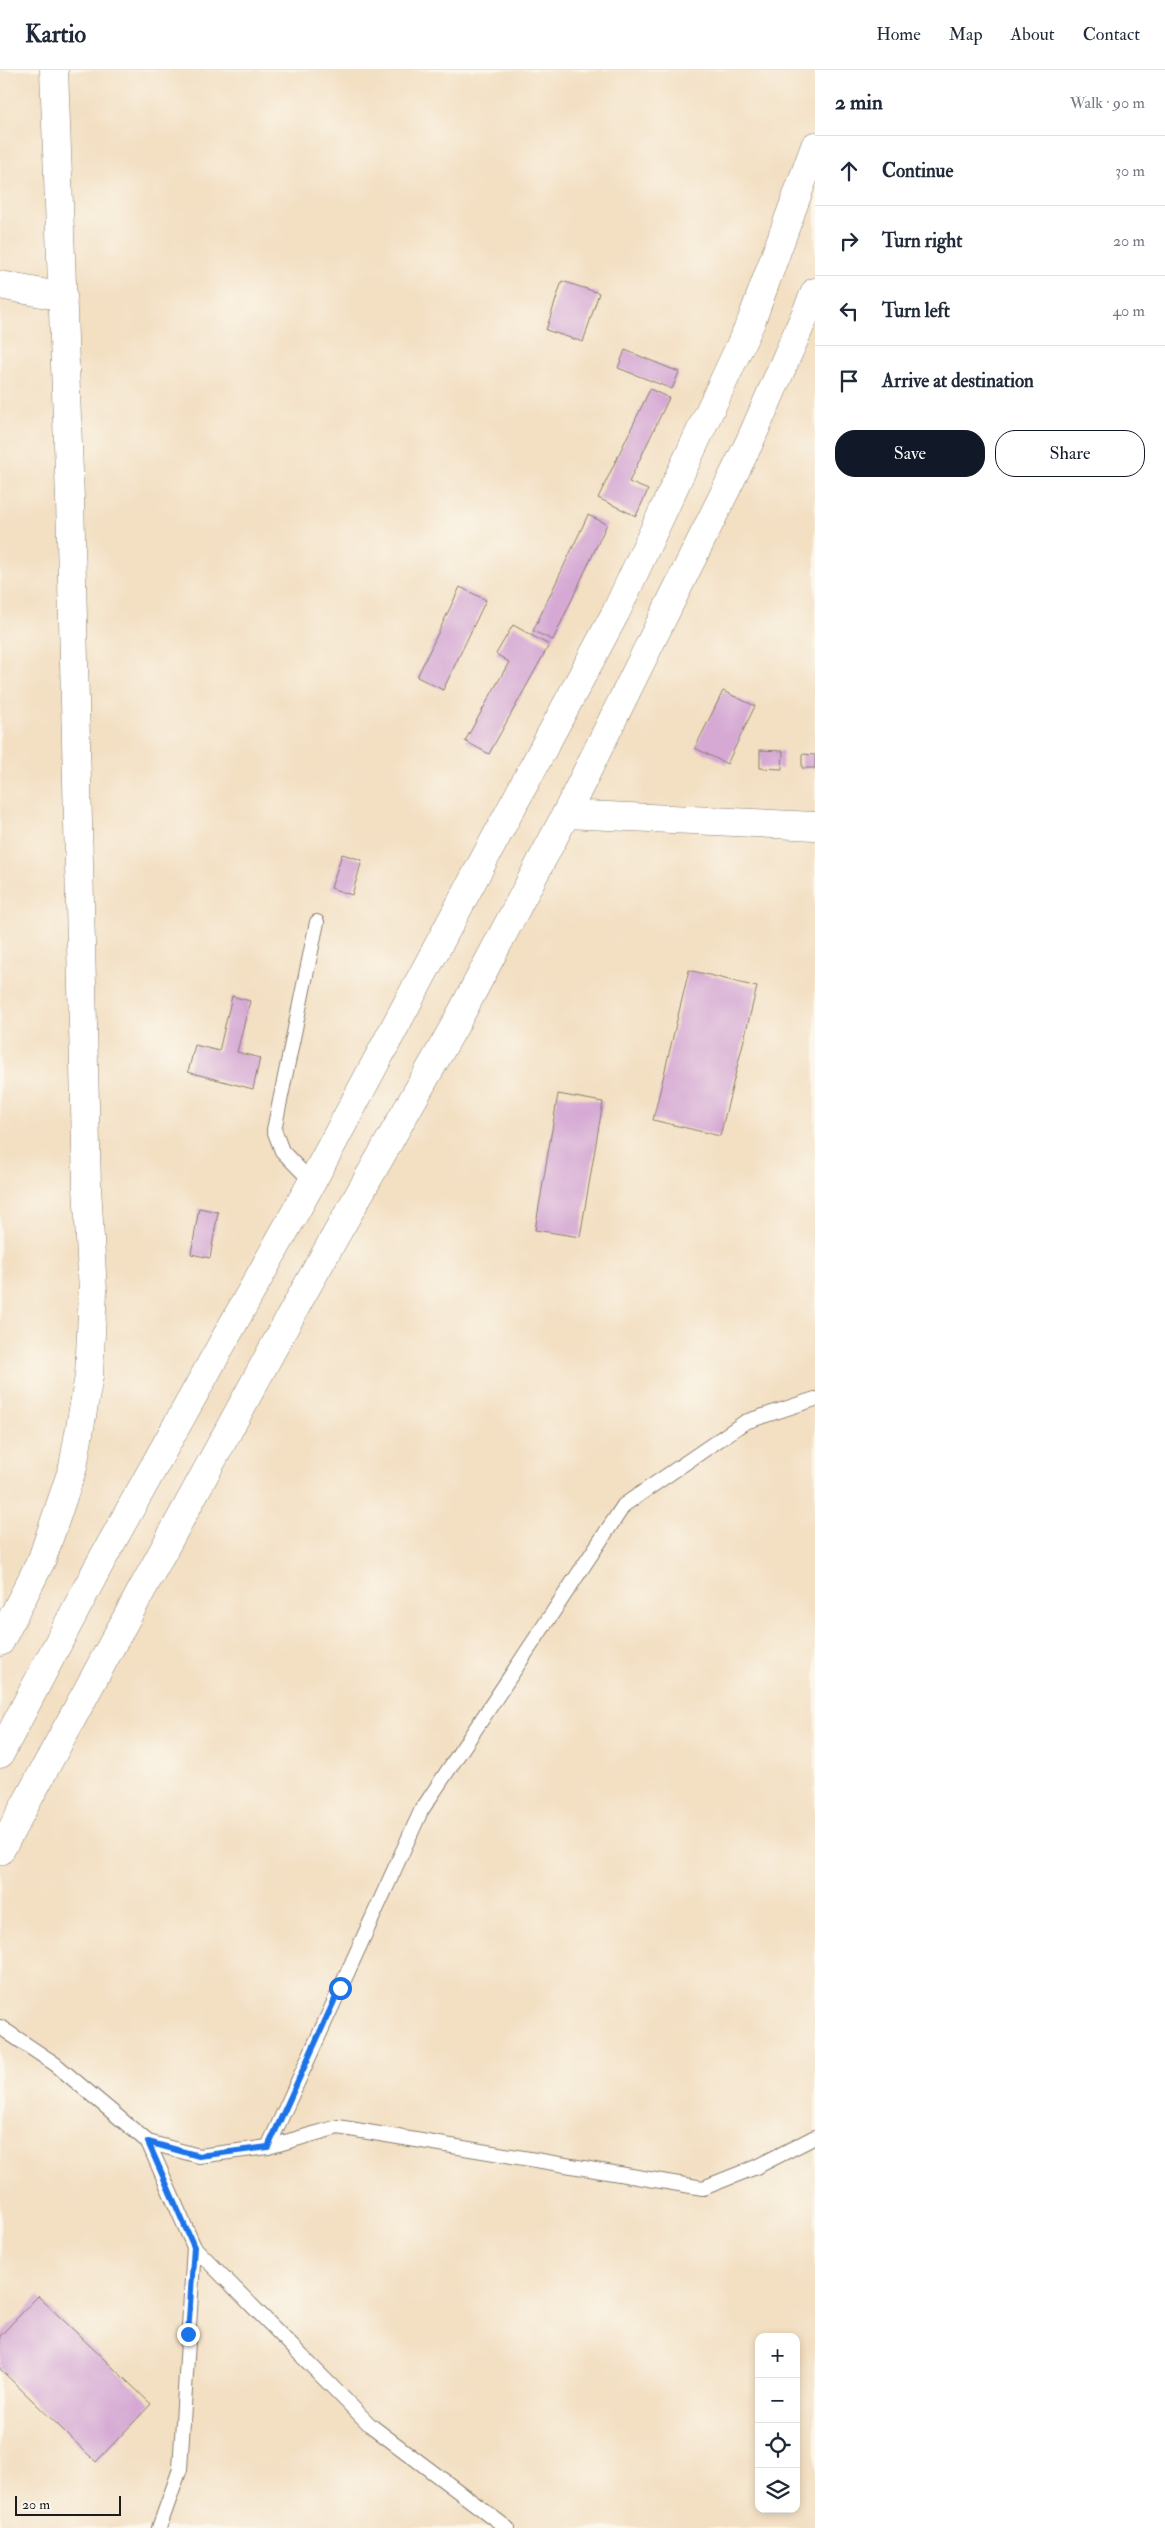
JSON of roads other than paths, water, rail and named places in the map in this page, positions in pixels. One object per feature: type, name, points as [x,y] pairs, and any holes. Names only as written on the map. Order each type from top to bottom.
[{"type":"street","points":[[0,1642],[42,1559],[73,1467],[89,1376],[93,1291],[87,1187],[70,499],[54,70]]},
{"type":"street","points":[[0,1754],[98,1567],[312,1182],[616,612],[751,322],[815,146]]},
{"type":"street","points":[[0,285],[63,297]]},
{"type":"street","points":[[0,1851],[302,1295],[455,1024],[566,814],[750,440],[815,292]]},
{"type":"street","points":[[566,814],[815,826]]},
{"type":"lane","points":[[312,1182],[282,1150],[274,1130],[317,922]]},
{"type":"lane","points":[[268,2147],[421,1811],[624,1505],[745,1422],[815,1399]]},
{"type":"lane","points":[[0,2027],[55,2064],[148,2142],[199,2156],[268,2147],[338,2128],[703,2188],[756,2167],[815,2137]]},
{"type":"lane","points":[[148,2142],[194,2247],[370,2425],[507,2528]]},
{"type":"lane","points":[[159,2528],[180,2469],[194,2247]]}]
